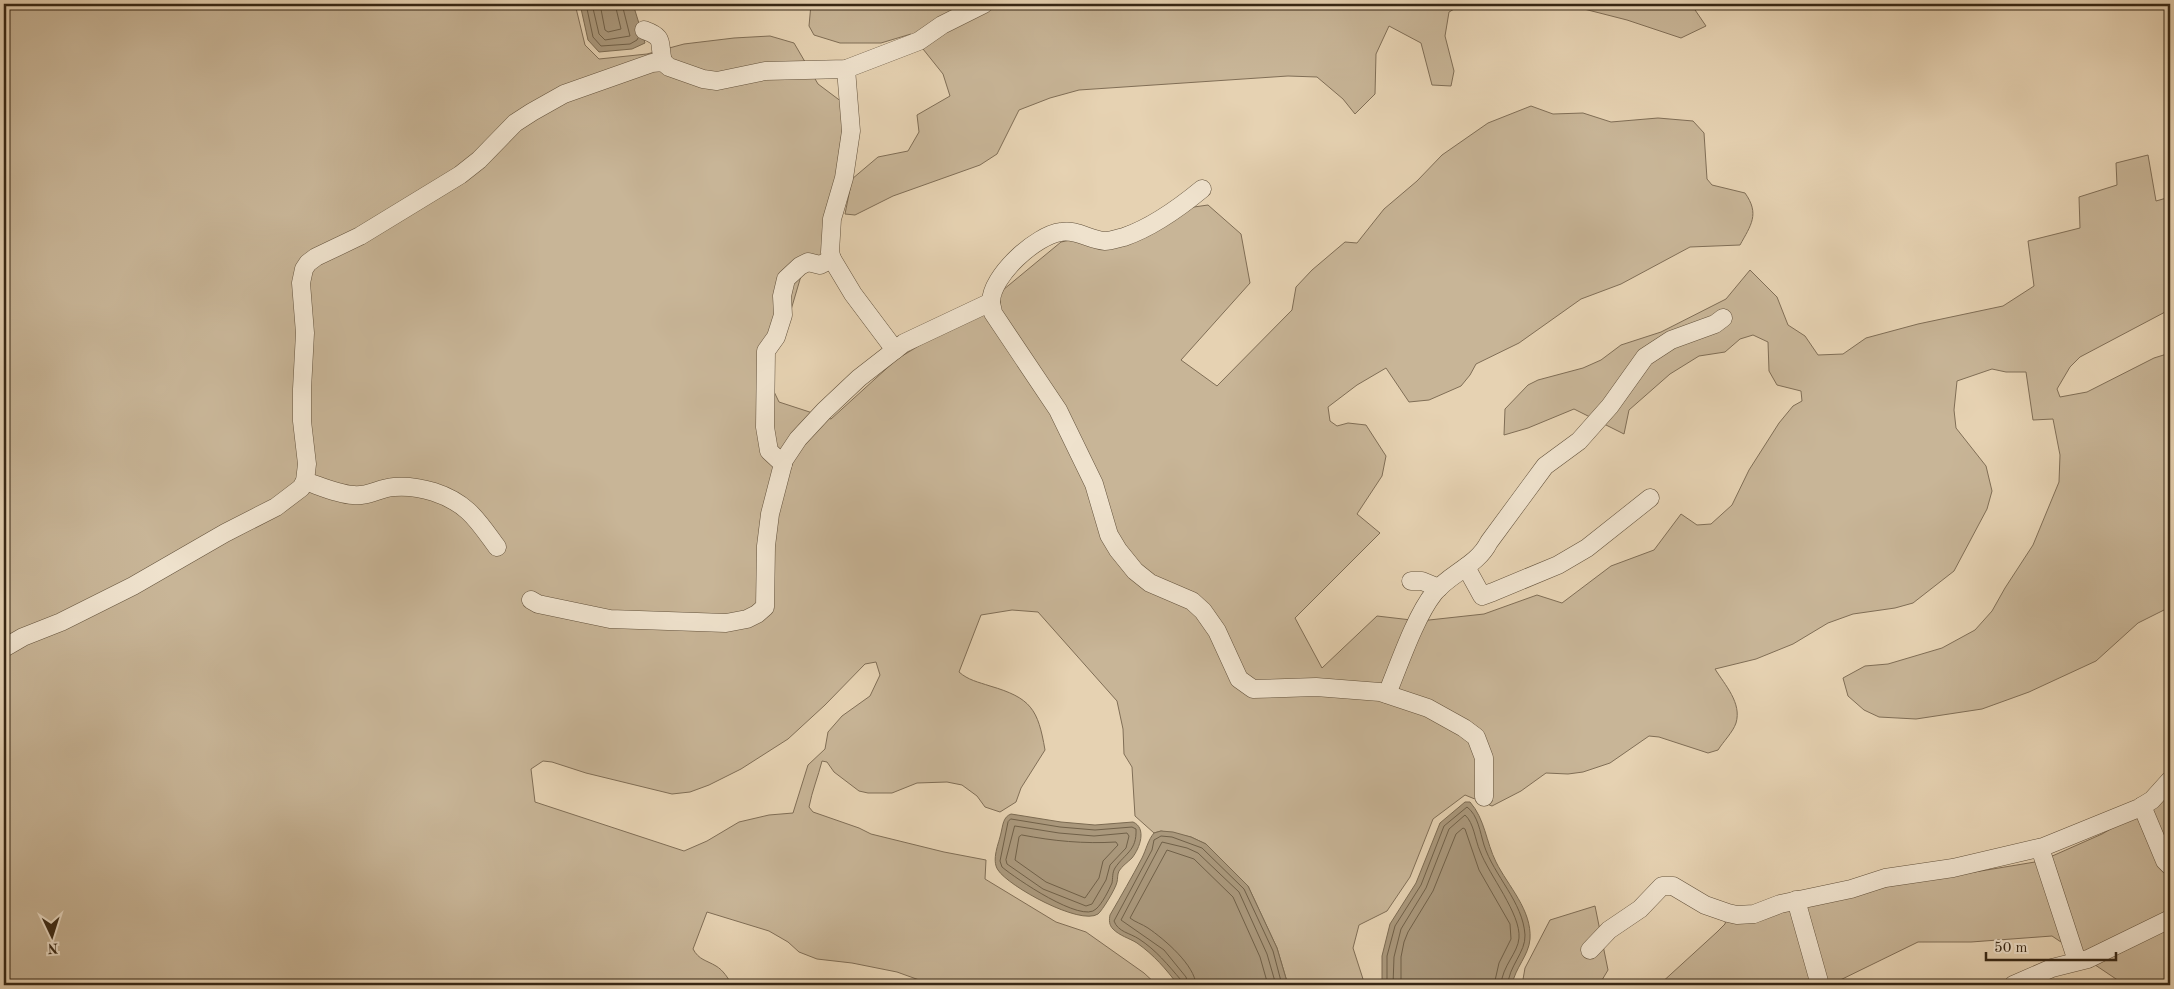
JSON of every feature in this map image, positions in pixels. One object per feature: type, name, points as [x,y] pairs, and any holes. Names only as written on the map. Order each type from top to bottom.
[{"type":"street","points":[[644,30],[656,35],[660,40],[663,62],[668,67],[703,79],[717,80],[766,71],[846,69],[919,41],[942,25],[984,4]]},
{"type":"street","points":[[4,648],[23,637],[80,614],[225,533],[247,523],[292,496],[305,481],[307,464],[302,421],[302,389],[305,333],[301,283],[304,269],[308,263],[316,257],[360,236],[460,175],[479,160],[515,123],[546,103],[564,94],[652,62],[663,62]]},
{"type":"street","points":[[846,69],[851,132],[844,178],[832,219],[830,239],[832,259],[853,294],[894,350]]},
{"type":"street","points":[[1202,189],[1150,226],[1124,237],[1106,241],[1074,231],[1060,232],[1032,244],[1017,257],[995,286],[991,302],[993,313],[1058,410],[1084,460],[1094,484],[1109,535],[1118,550],[1135,571],[1150,583],[1192,601],[1203,611],[1217,631],[1239,679],[1253,688],[1353,688],[1386,694],[1428,708],[1476,737],[1484,758],[1484,797]]},
{"type":"street","points":[[783,464],[769,451],[765,428],[766,351],[776,337],[783,315],[782,296],[786,279],[800,266],[808,262],[820,265],[832,259]]},
{"type":"street","points":[[531,600],[538,604],[610,619],[726,623],[747,619],[758,614],[765,607],[770,514],[783,464],[798,439],[824,411],[866,372],[894,350],[919,335],[991,302]]},
{"type":"street","points":[[1386,694],[1420,616],[1429,600],[1439,588],[1484,552],[1489,542],[1545,466],[1579,441],[1610,406],[1645,358],[1671,340],[1715,324],[1723,318]]},
{"type":"street","points":[[305,481],[352,496],[364,496],[392,487],[438,493],[456,502],[469,512],[497,547]]},
{"type":"street","points":[[1466,567],[1482,596],[1493,592],[1558,565],[1586,548],[1650,498]]},
{"type":"street","points":[[1411,581],[1422,581],[1439,588]]},
{"type":"street","points":[[1590,950],[1610,930],[1640,910],[1655,892],[1667,885],[1673,886],[1705,905],[1737,915],[1754,914],[1780,904],[1851,889],[1885,878],[1954,868],[2040,848],[2142,806],[2152,800],[2170,780]]},
{"type":"street","points":[[2142,806],[2166,861],[2170,866]]},
{"type":"street","points":[[2040,848],[2077,961]]},
{"type":"street","points":[[1796,900],[1820,985]]},
{"type":"street","points":[[2013,985],[2050,977],[2077,961],[2105,951],[2170,920]]},
{"type":"shaded area","points":[[4,4],[575,4],[585,45],[599,59],[647,54],[684,44],[734,38],[770,36],[794,43],[818,84],[846,105],[824,258],[801,276],[783,337],[764,371],[779,402],[831,419],[897,359],[980,309],[1061,242],[1118,230],[1166,211],[1208,205],[1241,234],[1250,283],[1181,360],[1217,386],[1292,310],[1296,287],[1312,270],[1345,242],[1357,243],[1384,209],[1417,181],[1442,155],[1488,123],[1531,106],[1553,114],[1583,113],[1611,122],[1658,118],[1693,121],[1704,133],[1707,179],[1712,185],[1745,193],[1750,200],[1753,213],[1752,219],[1740,245],[1690,247],[1621,284],[1581,299],[1519,343],[1476,364],[1461,386],[1429,400],[1409,402],[1386,368],[1357,385],[1328,407],[1330,421],[1337,426],[1348,423],[1366,425],[1386,456],[1382,476],[1357,514],[1380,533],[1295,618],[1322,668],[1377,616],[1420,621],[1484,614],[1537,595],[1562,603],[1611,566],[1654,550],[1681,514],[1697,525],[1711,524],[1732,505],[1749,470],[1779,423],[1793,406],[1802,401],[1801,391],[1777,385],[1769,371],[1768,342],[1753,335],[1740,339],[1725,352],[1699,356],[1670,374],[1629,410],[1624,434],[1574,409],[1528,428],[1504,435],[1505,409],[1528,385],[1538,380],[1583,368],[1601,360],[1621,345],[1661,332],[1726,299],[1750,270],[1777,297],[1788,325],[1805,336],[1818,355],[1843,354],[1866,338],[1918,324],[2003,306],[2034,286],[2028,241],[2080,228],[2079,197],[2117,185],[2116,163],[2148,155],[2156,201],[2170,197],[2170,311],[2080,357],[2070,367],[2057,389],[2060,397],[2087,392],[2154,358],[2170,353],[2170,607],[2138,623],[2096,661],[2029,692],[1982,709],[1916,719],[1879,717],[1864,710],[1848,696],[1843,678],[1865,666],[1888,664],[1942,648],[1975,630],[1992,611],[2033,545],[2059,482],[2060,455],[2053,419],[2033,420],[2026,372],[2006,372],[1992,369],[1957,381],[1954,410],[1956,428],[1986,466],[1992,491],[1987,509],[1954,571],[1913,603],[1895,608],[1853,614],[1828,623],[1793,644],[1756,659],[1715,669],[1735,701],[1737,708],[1735,726],[1718,750],[1708,753],[1659,737],[1649,736],[1610,763],[1583,772],[1568,774],[1546,773],[1521,791],[1492,806],[1465,795],[1433,819],[1410,877],[1387,911],[1359,925],[1353,948],[1363,979],[1361,985],[1288,985],[1277,948],[1248,886],[1206,844],[1191,837],[1161,831],[1154,833],[1135,816],[1132,767],[1124,754],[1123,729],[1117,701],[1038,612],[1012,610],[981,615],[959,672],[973,680],[1015,695],[1030,707],[1039,724],[1045,750],[1021,788],[1016,802],[1000,812],[985,807],[977,796],[962,785],[947,782],[917,783],[892,793],[868,793],[859,791],[834,772],[827,762],[822,761],[809,807],[813,812],[871,834],[986,860],[985,879],[1056,922],[1086,932],[1144,973],[1157,985],[933,985],[897,972],[852,963],[817,959],[799,952],[788,942],[769,931],[707,912],[693,949],[700,958],[721,970],[732,985],[4,985]],"holes":[[[876,662],[880,675],[870,696],[842,716],[828,732],[825,749],[808,765],[793,813],[769,815],[739,822],[707,841],[684,851],[535,802],[531,769],[543,761],[672,794],[690,792],[741,769],[788,739],[865,664]]]},
{"type":"shaded area","points":[[811,4],[1463,4],[1449,12],[1445,36],[1454,71],[1451,86],[1432,85],[1421,43],[1389,26],[1376,54],[1375,94],[1355,114],[1343,99],[1317,77],[1288,76],[1079,90],[1050,98],[1019,110],[997,154],[980,165],[893,196],[855,215],[845,214],[852,179],[878,157],[908,151],[919,132],[917,115],[950,96],[943,74],[911,34],[881,43],[840,43],[814,35],[809,26]]},
{"type":"shaded area","points":[[1580,4],[1691,4],[1706,26],[1681,38],[1627,20],[1584,9]]},
{"type":"shaded area","points":[[2170,795],[2170,985],[2125,985],[2052,936],[1971,942],[1918,942],[1830,985],[1659,985],[1717,932],[1725,924],[1726,919],[1854,892],[2041,861],[2102,834]]},
{"type":"shaded area","points":[[1595,906],[1608,970],[1599,985],[1522,985],[1525,968],[1550,920]]},
{"type":"water","points":[[580,4],[633,4],[645,43],[632,49],[599,52],[588,40]]},
{"type":"water","points":[[1465,802],[1470,802],[1479,816],[1496,862],[1523,908],[1530,928],[1529,945],[1512,985],[1382,985],[1382,956],[1390,924],[1416,883],[1440,823]]},
{"type":"water","points":[[1011,814],[1095,825],[1133,822],[1137,825],[1141,833],[1138,849],[1119,871],[1114,889],[1098,914],[1089,916],[1061,910],[1029,894],[1004,877],[996,866],[996,851],[1006,817]]},
{"type":"water","points":[[1161,831],[1191,837],[1206,844],[1248,886],[1277,948],[1288,985],[1178,985],[1149,952],[1112,927],[1110,915],[1152,836],[1154,833]]}]
